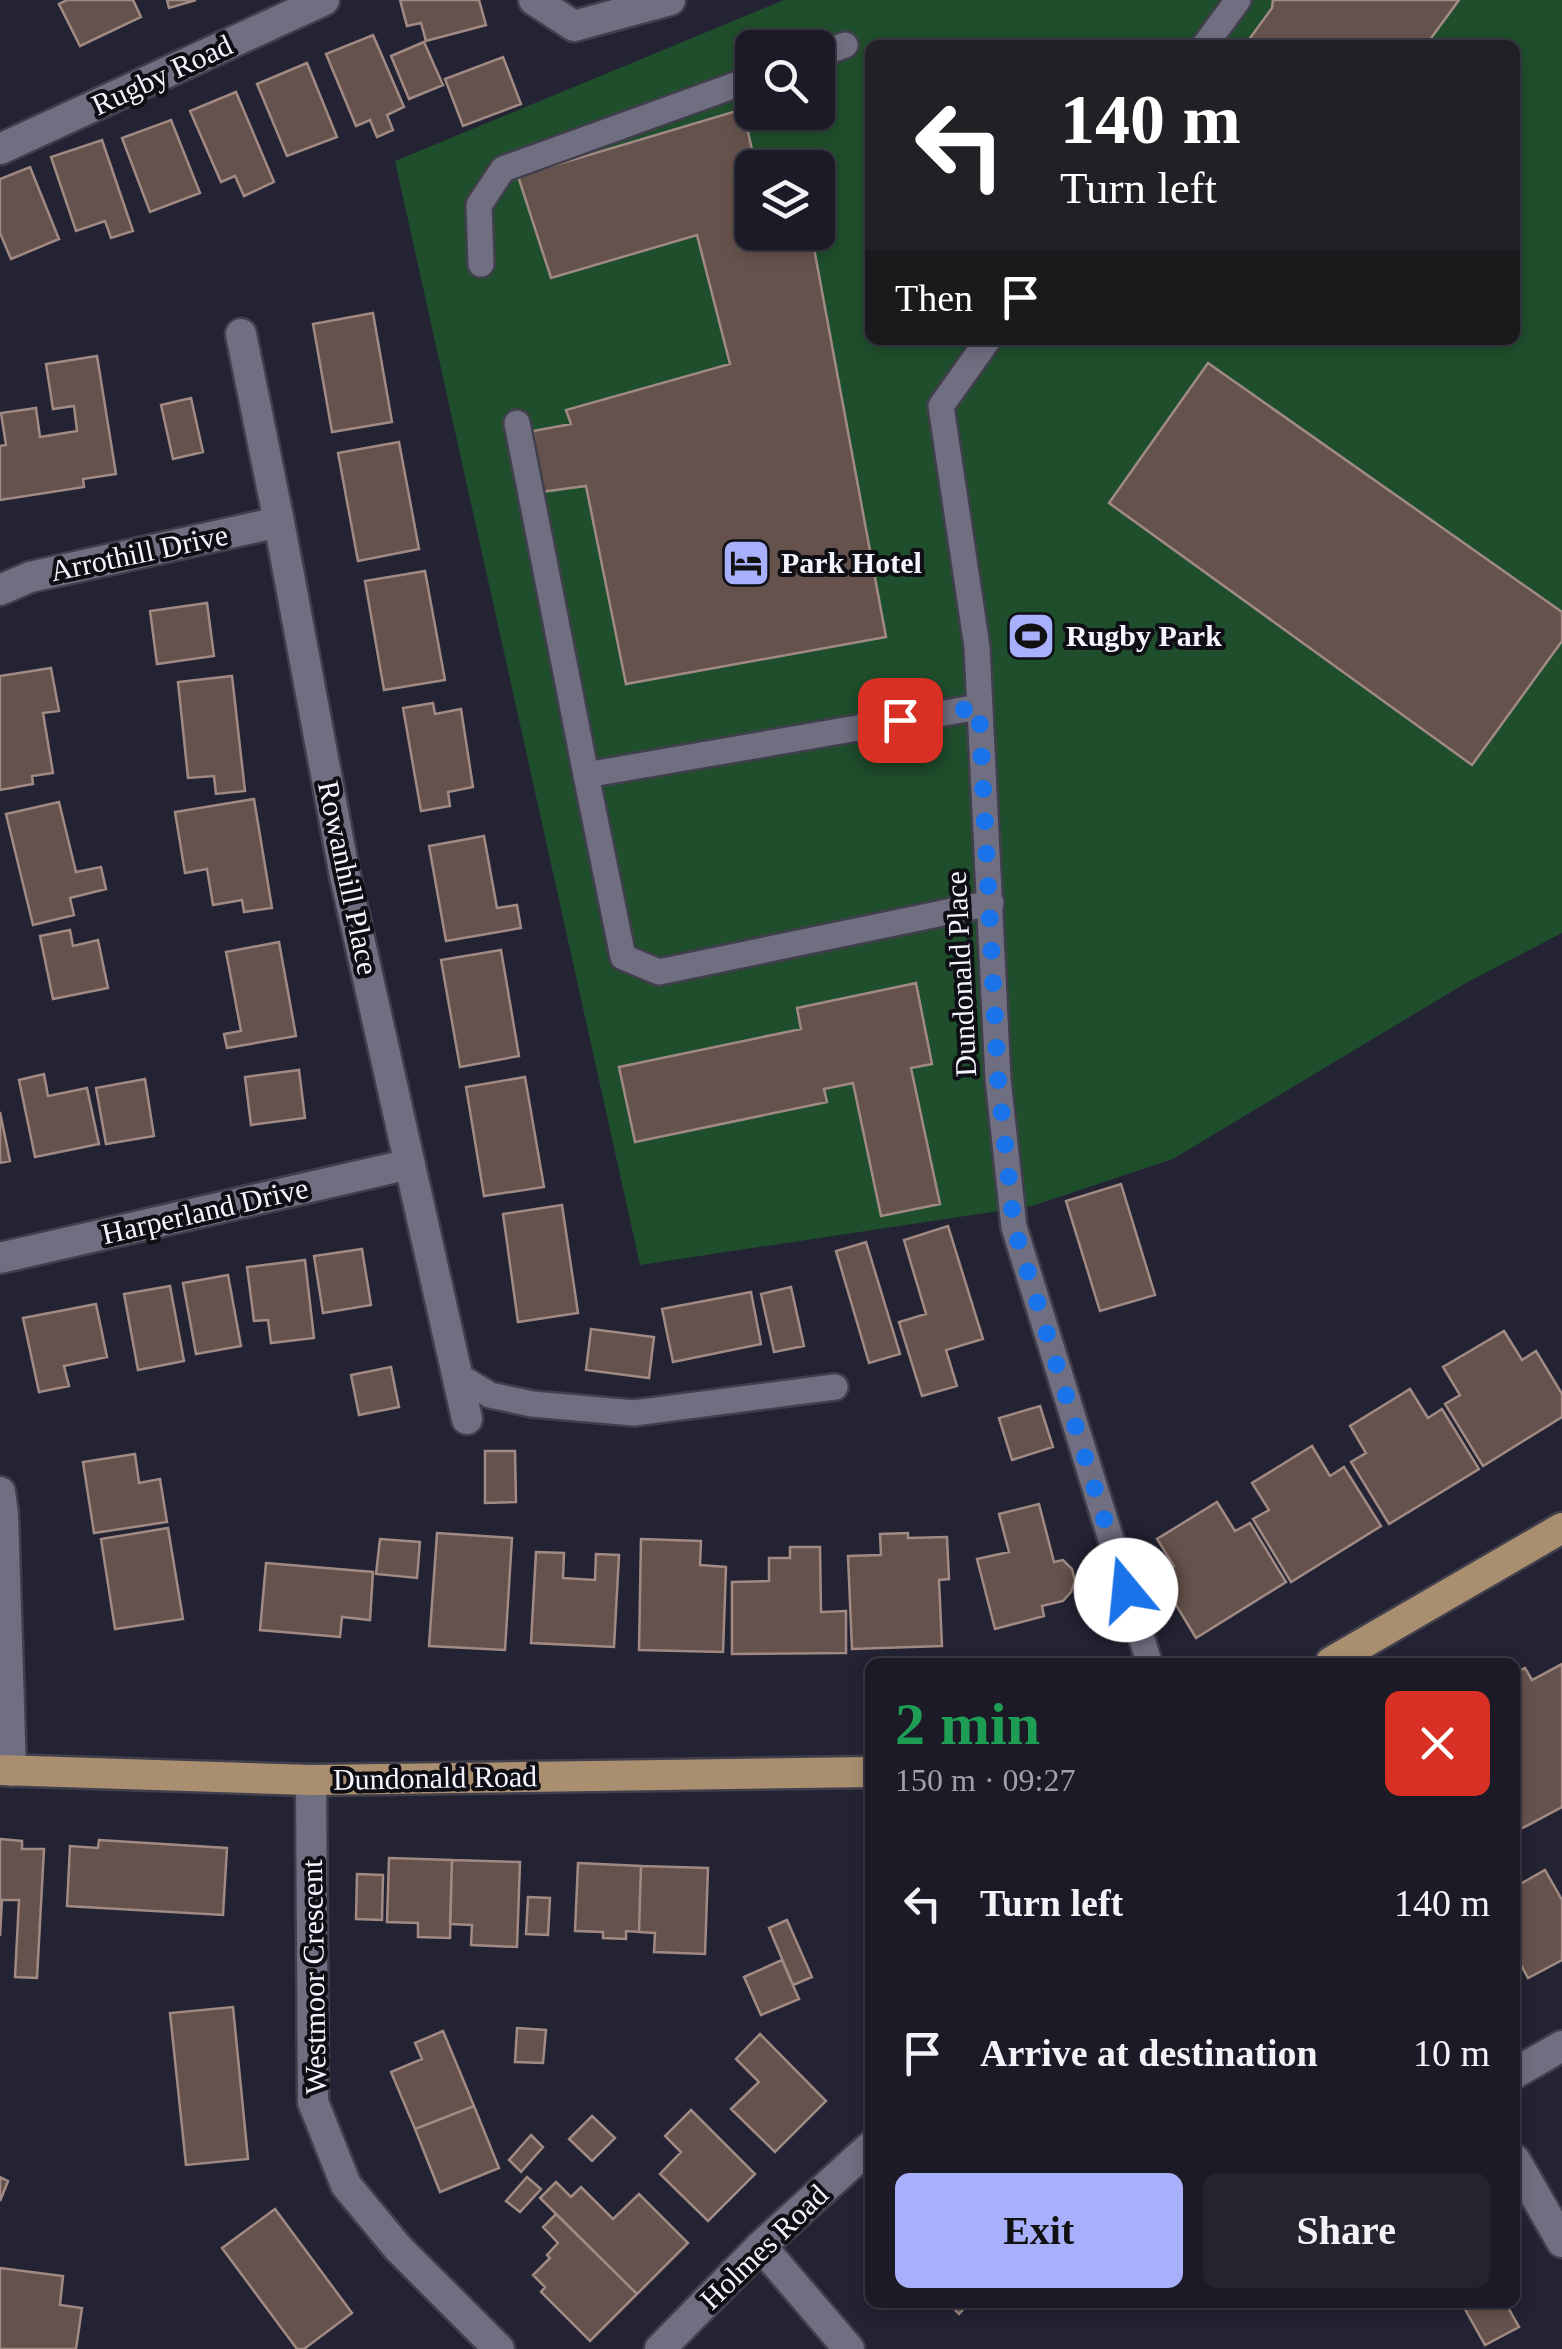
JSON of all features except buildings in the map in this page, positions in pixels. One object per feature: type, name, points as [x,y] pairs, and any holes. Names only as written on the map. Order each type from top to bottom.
[{"type":"main road","points":[[1338,1658],[1562,1528]]},
{"type":"main road","name":"Dundonald Road","points":[[6,1770],[310,1780],[865,1772]]},
{"type":"street","name":"Rugby Road","points":[[0,150],[324,0]]},
{"type":"street","points":[[534,0],[574,26],[670,0]]},
{"type":"street","name":"Rowanhill Place","points":[[241,334],[345,876],[467,1419]]},
{"type":"street","name":"Arrothill Drive","points":[[0,590],[30,577],[279,522]]},
{"type":"street","name":"Harperland Drive","points":[[0,1258],[410,1164]]},
{"type":"street","points":[[0,1492],[4,1514],[6,1770]]},
{"type":"street","name":"Westmoor Crescent","points":[[310,1780],[313,2102],[346,2185],[398,2248],[499,2349]]},
{"type":"street","points":[[1520,2070],[1562,2046]]},
{"type":"street","name":"Holmes Road","points":[[660,2349],[761,2246],[865,2152]]},
{"type":"street","points":[[1520,2169],[1562,2242]]},
{"type":"street","points":[[761,2246],[849,2349]]},
{"type":"lane","points":[[1209,40],[1238,0]]},
{"type":"lane","points":[[835,49],[845,45]]},
{"type":"lane","points":[[481,264],[478,205],[503,169],[735,84]]},
{"type":"lane","name":"Dundonald Place","points":[[984,345],[941,406],[976,646],[998,1079],[1014,1227],[1148,1658]]},
{"type":"lane","points":[[517,423],[623,957],[659,972],[990,904]]},
{"type":"lane","points":[[586,775],[979,707]]},
{"type":"lane","points":[[457,1375],[490,1395],[532,1404],[634,1413],[835,1386]]},
{"type":"green space","name":"Rugby Park","points":[[784,0],[1562,0],[1562,933],[1466,983],[1173,1159],[1032,1206],[640,1265],[395,161]]},
{"type":"place","name":"Park Hotel","points":[[746,563]]},
{"type":"place","name":"Rugby Park","points":[[1031,636]]},
{"type":"route","points":[[900,720],[979,707],[998,1079],[1014,1227],[1126,1590]]}]
